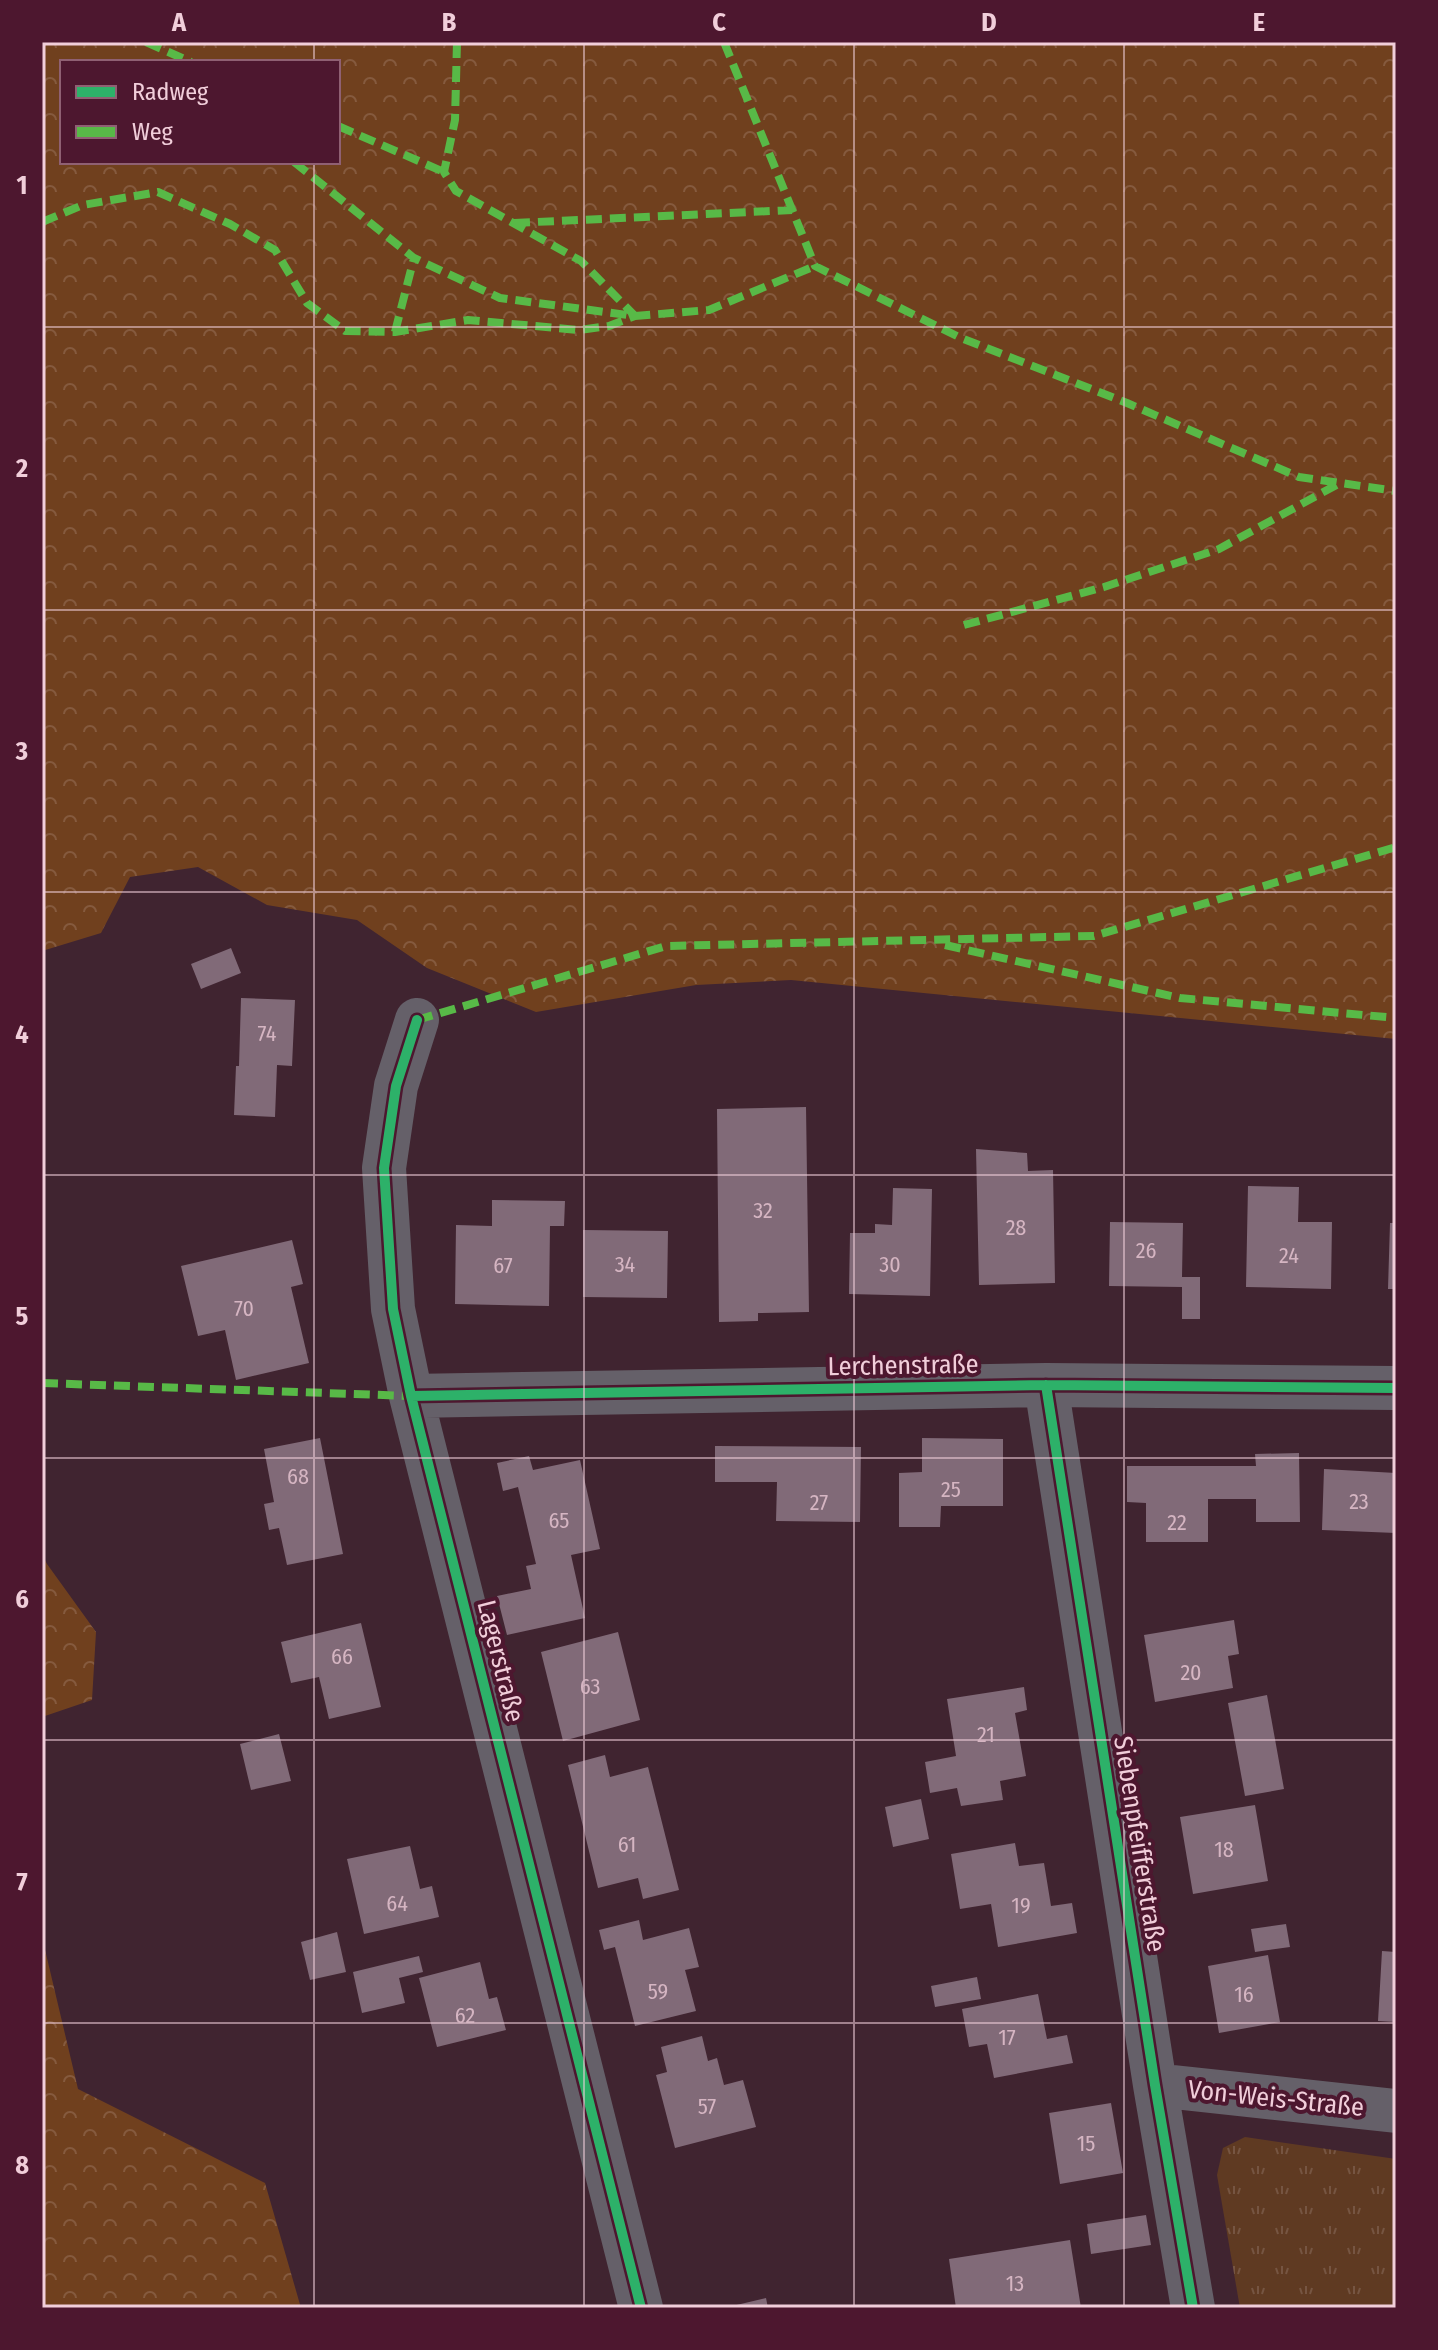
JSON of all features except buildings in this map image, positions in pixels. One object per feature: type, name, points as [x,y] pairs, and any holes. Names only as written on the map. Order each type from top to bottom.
[{"type":"street","name":"Lagerstraße","points":[[417,1020],[396,1086],[384,1168],[393,1309],[411,1396],[641,2308]]},
{"type":"street","name":"Lerchenstraße","points":[[411,1396],[1046,1385],[1396,1388]]},
{"type":"street","name":"Siebenpfeifferstraße","points":[[1046,1385],[1155,2085],[1193,2308]]},
{"type":"street","name":"Von-Weis-Straße","points":[[1155,2085],[1396,2111]]},
{"type":"green space","points":[[42,42],[1396,42],[1396,1039],[791,980],[696,985],[536,1012],[427,968],[357,920],[267,905],[198,867],[130,877],[101,933],[42,951]]},
{"type":"green space","points":[[42,1554],[96,1632],[92,1700],[42,1717]]},
{"type":"green space","points":[[42,1937],[78,2089],[265,2183],[301,2308],[42,2308]]},
{"type":"green space","points":[[1245,2137],[1396,2159],[1396,2308],[1240,2308],[1217,2175],[1223,2148]]},
{"type":"marked path","points":[[146,42],[186,60]]},
{"type":"marked path","points":[[457,42],[455,120],[444,172],[456,191],[581,261],[635,316]]},
{"type":"marked path","points":[[724,42],[815,266],[961,338],[1127,403],[1299,477],[1396,491]]},
{"type":"marked path","points":[[340,127],[444,172]]},
{"type":"marked path","points":[[296,164],[414,258],[500,298],[635,316],[709,310],[815,266]]},
{"type":"marked path","points":[[42,222],[83,205],[158,192],[230,224],[275,250],[307,303],[345,331],[395,332],[468,320],[579,330],[609,326],[635,316]]},
{"type":"marked path","points":[[514,223],[792,210]]},
{"type":"marked path","points":[[395,332],[414,258]]},
{"type":"marked path","points":[[964,625],[1104,587],[1219,549],[1340,483]]},
{"type":"marked path","points":[[417,1020],[666,946],[1094,936],[1396,847]]},
{"type":"marked path","points":[[945,945],[1180,998],[1396,1018]]},
{"type":"marked path","points":[[42,1383],[411,1396]]},
{"type":"cycle path","points":[[417,1020],[396,1086],[384,1168],[393,1309],[411,1396],[641,2308]]},
{"type":"cycle path","points":[[1046,1385],[1155,2085],[1193,2308]]},
{"type":"cycle path","points":[[411,1396],[1046,1385],[1396,1388]]}]
